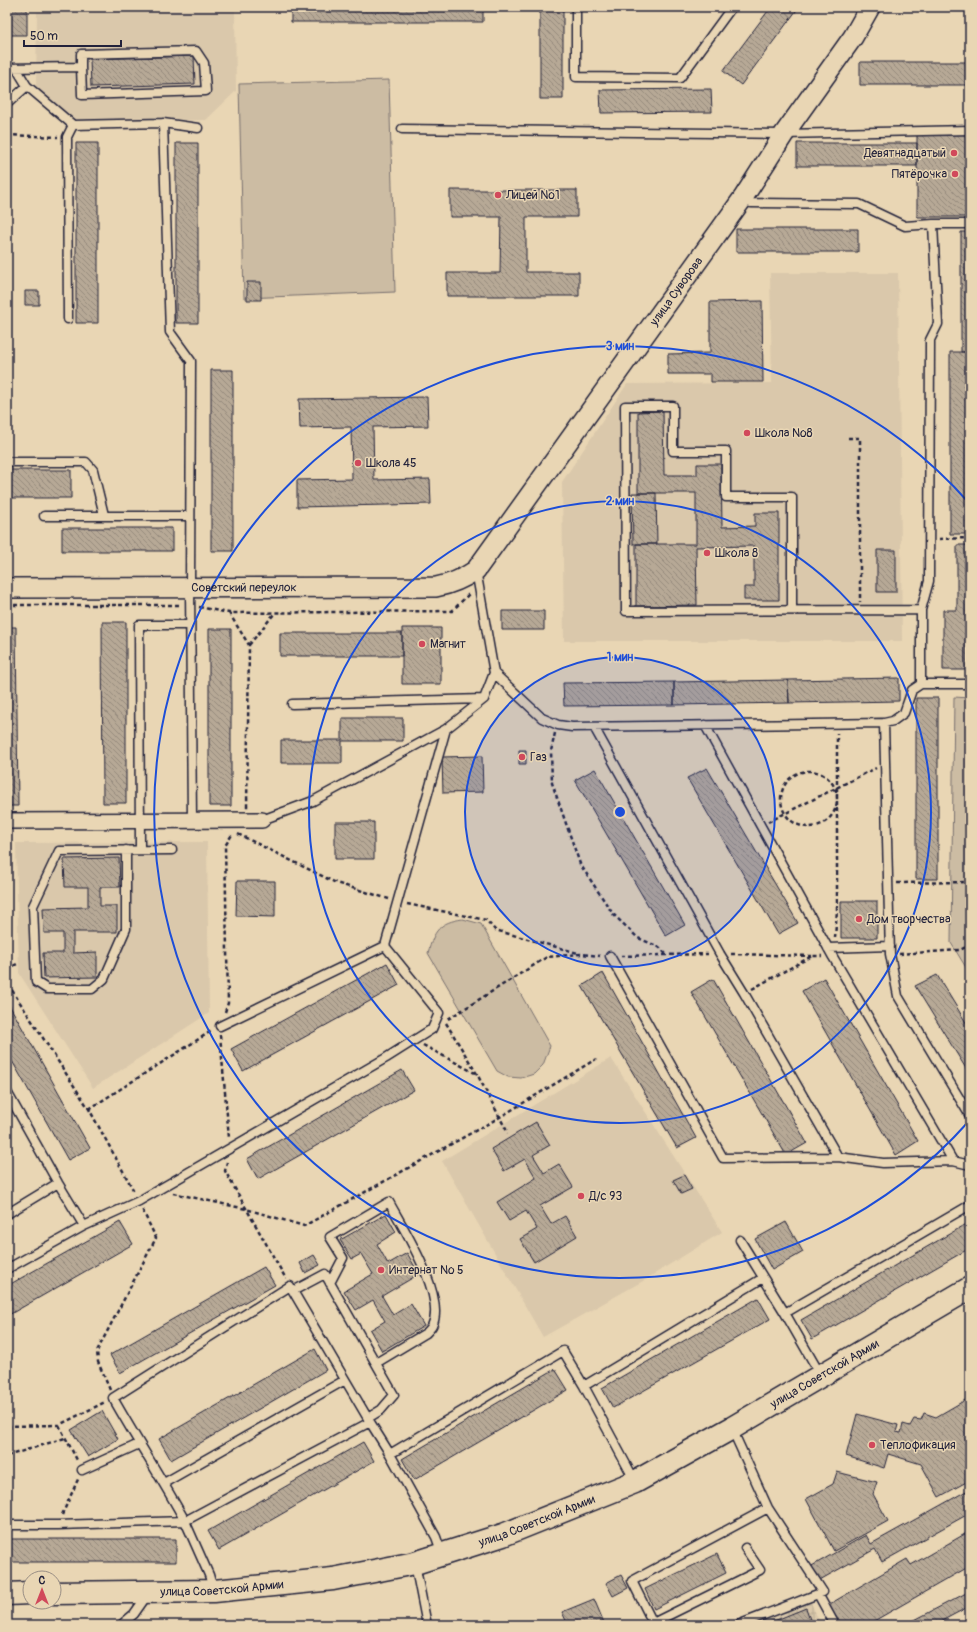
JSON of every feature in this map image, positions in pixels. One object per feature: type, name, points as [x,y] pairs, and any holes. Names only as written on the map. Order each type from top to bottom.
[{"type":"main road","name":"улица Советской Армии","points":[[62,1593],[214,1591],[333,1579],[415,1563],[503,1535],[636,1482],[732,1428],[970,1288]]},
{"type":"main road","points":[[7,1594],[22,1593]]},
{"type":"street","name":"улица Суворова","points":[[477,577],[743,198],[784,134],[853,37],[870,7]]},
{"type":"street","name":"Советский переулок","points":[[7,588],[190,596],[436,587],[477,577]]},
{"type":"street","points":[[7,821],[262,820]]},
{"type":"lane","points":[[576,7],[576,77],[680,78],[732,7]]},
{"type":"lane","points":[[196,51],[204,63],[206,91],[82,95],[81,68],[81,54],[196,51]]},
{"type":"lane","points":[[7,68],[81,68]]},
{"type":"lane","points":[[16,68],[27,86],[73,125],[163,123],[198,128]]},
{"type":"lane","points":[[7,104],[27,86]]},
{"type":"lane","points":[[163,123],[170,332],[191,361],[190,624],[192,820]]},
{"type":"lane","points":[[68,319],[68,137],[73,125]]},
{"type":"lane","points":[[402,129],[784,134],[970,130]]},
{"type":"lane","points":[[743,198],[751,203],[859,204],[905,226],[970,224]]},
{"type":"lane","points":[[921,684],[921,610],[929,581],[930,340],[938,324],[933,224]]},
{"type":"lane","points":[[792,610],[792,497],[726,497],[726,451],[674,451],[673,406],[625,406],[626,610],[792,610],[860,610],[921,610]]},
{"type":"lane","points":[[7,462],[86,462],[93,470],[104,515]]},
{"type":"lane","points":[[44,516],[190,516]]},
{"type":"lane","points":[[262,820],[313,802],[446,729],[484,699],[494,672],[477,577]]},
{"type":"lane","points":[[140,850],[139,625],[190,624]]},
{"type":"lane","points":[[494,672],[542,718],[558,725],[572,727],[884,723],[893,721],[904,713],[912,690],[921,684],[970,684]]},
{"type":"lane","points":[[292,704],[484,699]]},
{"type":"lane","points":[[884,723],[890,950],[898,996],[970,1116]]},
{"type":"lane","points":[[705,725],[832,951],[953,1161]]},
{"type":"lane","points":[[594,726],[720,954],[838,1157]]},
{"type":"lane","points":[[220,1026],[385,946],[446,729]]},
{"type":"lane","points":[[126,850],[126,929],[104,979],[92,988],[47,989],[36,982],[33,906],[60,851],[126,850],[172,850]]},
{"type":"lane","points":[[7,1269],[84,1226],[139,1201],[432,1029],[439,1013],[385,946]]},
{"type":"lane","points":[[832,951],[890,950]]},
{"type":"lane","points":[[610,956],[723,1158],[838,1157],[882,1163],[953,1161],[970,1165]]},
{"type":"lane","points":[[7,1092],[84,1226]]},
{"type":"lane","points":[[7,1214],[58,1183]]},
{"type":"lane","points":[[330,1283],[343,1258],[330,1237],[389,1202],[423,1263],[434,1302],[435,1318],[432,1326],[426,1333],[376,1363]]},
{"type":"lane","points":[[784,1313],[970,1205]]},
{"type":"lane","points":[[740,1240],[821,1376]]},
{"type":"lane","points":[[7,1525],[186,1521],[369,1420],[381,1410],[394,1395],[325,1274],[292,1289],[113,1398],[186,1521],[209,1575],[214,1591]]},
{"type":"lane","points":[[584,1386],[763,1278]]},
{"type":"lane","points":[[292,1289],[390,1454],[436,1537],[442,1554]]},
{"type":"lane","points":[[390,1454],[563,1351],[584,1386],[636,1482]]},
{"type":"lane","points":[[164,1482],[345,1380]]},
{"type":"lane","points":[[732,1428],[768,1508],[823,1592],[738,1625]]},
{"type":"lane","points":[[82,1470],[139,1444]]},
{"type":"lane","points":[[745,1548],[760,1570],[653,1623],[632,1581],[768,1508]]},
{"type":"lane","points":[[415,1563],[427,1625]]},
{"type":"lane","points":[[124,1624],[134,1614],[150,1591]]},
{"type":"lane","points":[[818,1594],[835,1625]]},
{"type":"path","points":[[7,135],[68,137]]},
{"type":"path","points":[[848,438],[860,438],[860,610]]},
{"type":"path","points":[[930,539],[970,538]]},
{"type":"path","points":[[7,605],[190,596],[229,613],[452,611],[477,577]]},
{"type":"path","points":[[249,645],[274,613]]},
{"type":"path","points":[[744,993],[812,956],[832,951],[837,910],[837,724]]},
{"type":"path","points":[[558,725],[551,751],[552,783],[580,864],[613,914],[638,938],[659,947],[668,955]]},
{"type":"path","points":[[761,826],[886,763]]},
{"type":"path","points":[[836,787],[829,779],[816,772],[809,771],[795,775],[790,780],[782,792],[782,799],[785,813],[790,819],[802,826],[817,826],[829,819],[834,813],[837,799]]},
{"type":"path","points":[[7,837],[8,984],[88,1109],[139,1201],[156,1238],[97,1351],[98,1362],[113,1398],[60,1425],[8,1426],[7,1435]]},
{"type":"path","points":[[888,884],[970,882]]},
{"type":"path","points":[[890,950],[960,950],[970,945]]},
{"type":"path","points":[[7,969],[18,963]]},
{"type":"path","points":[[445,1021],[477,1074],[508,1133]]},
{"type":"path","points":[[88,1109],[220,1026],[230,1148],[225,1171],[292,1289]]},
{"type":"path","points":[[414,1040],[477,1074]]},
{"type":"path","points":[[158,1190],[246,1209],[304,1226],[500,1117],[596,1059]]},
{"type":"path","points":[[58,1525],[82,1470],[65,1438],[60,1425]]},
{"type":"path","points":[[7,1456],[65,1438]]},
{"type":"shaded area","points":[[235,9],[236,91],[206,120],[74,122],[36,88],[37,12]]},
{"type":"shaded area","points":[[389,80],[395,292],[244,298],[239,84]]},
{"type":"shaded area","name":"Школа №8","points":[[770,273],[898,273],[902,641],[564,641],[562,482],[627,384],[772,383]]},
{"type":"shaded area","points":[[954,697],[970,698],[970,974],[951,943]]},
{"type":"shaded area","points":[[207,842],[209,1013],[93,1088],[19,973],[16,843]]},
{"type":"shaded area","points":[[463,919],[481,924],[550,1046],[543,1065],[534,1074],[521,1078],[508,1077],[497,1071],[428,953],[435,933],[443,925],[448,922]]},
{"type":"shaded area","name":"Д/с 93","points":[[611,1058],[722,1232],[643,1281],[543,1337],[442,1161]]},
{"type":"shaded area","points":[[808,1596],[821,1625],[745,1625]]},
{"type":"building","points":[[7,7],[27,7],[27,35],[7,35]]},
{"type":"building","points":[[291,7],[483,7],[483,22],[291,22]]},
{"type":"building","points":[[540,7],[563,7],[563,99],[540,99]]},
{"type":"building","points":[[771,7],[799,7],[741,85],[723,71]]},
{"type":"building","points":[[194,56],[195,84],[91,87],[90,59]]},
{"type":"building","points":[[860,62],[970,62],[970,85],[860,85]]},
{"type":"building","points":[[711,89],[712,112],[601,113],[600,90]]},
{"type":"building","points":[[917,134],[970,134],[970,217],[917,217]]},
{"type":"building","points":[[76,143],[98,143],[98,323],[76,323]]},
{"type":"building","points":[[176,143],[198,143],[198,323],[176,323]]},
{"type":"building","points":[[797,143],[917,143],[917,166],[797,166]]},
{"type":"building","points":[[450,190],[577,190],[577,217],[526,217],[526,272],[579,272],[579,296],[447,296],[447,273],[500,273],[501,217],[450,217]]},
{"type":"building","points":[[736,229],[858,229],[858,252],[736,252]]},
{"type":"building","points":[[961,232],[970,232],[970,352],[961,352]]},
{"type":"building","points":[[247,282],[261,282],[261,300],[247,300]]},
{"type":"building","points":[[25,291],[39,291],[39,305],[25,305]]},
{"type":"building","points":[[762,301],[763,382],[711,382],[711,374],[668,374],[668,354],[710,353],[710,302]]},
{"type":"building","points":[[950,352],[970,352],[970,534],[950,534]]},
{"type":"building","points":[[211,370],[233,370],[233,551],[211,551]]},
{"type":"building","points":[[427,397],[428,426],[373,427],[374,480],[430,479],[431,504],[297,507],[297,480],[352,479],[351,427],[300,428],[299,399]]},
{"type":"building","points":[[663,411],[664,475],[697,475],[697,464],[721,464],[722,527],[755,526],[755,513],[779,513],[779,600],[744,600],[744,587],[754,587],[754,546],[696,547],[697,605],[636,606],[636,544],[696,544],[696,493],[638,493],[638,412]]},
{"type":"building","points":[[7,470],[71,470],[71,498],[7,498]]},
{"type":"building","points":[[632,493],[656,493],[657,544],[633,544]]},
{"type":"building","points":[[62,528],[172,528],[172,551],[62,551]]},
{"type":"building","points":[[957,545],[970,545],[970,606],[967,606],[967,670],[943,670],[943,610],[957,610]]},
{"type":"building","points":[[877,550],[896,550],[896,592],[877,592]]},
{"type":"building","points":[[502,611],[544,611],[544,630],[502,630]]},
{"type":"building","points":[[102,622],[126,622],[126,803],[103,803]]},
{"type":"building","points":[[7,627],[16,627],[18,806],[7,806]]},
{"type":"building","name":"Магнит","points":[[402,628],[441,628],[441,684],[402,684]]},
{"type":"building","points":[[209,629],[231,629],[231,806],[209,806]]},
{"type":"building","points":[[280,633],[402,633],[402,656],[280,656]]},
{"type":"building","points":[[899,678],[899,701],[789,703],[788,680]]},
{"type":"building","points":[[788,680],[789,703],[674,705],[674,682]]},
{"type":"building","points":[[674,682],[674,705],[564,706],[563,683]]},
{"type":"building","points":[[916,698],[938,698],[938,879],[916,879]]},
{"type":"building","points":[[342,718],[403,718],[403,741],[342,741],[342,763],[281,763],[281,740],[342,740]]},
{"type":"building","name":"Газ","points":[[519,750],[526,750],[526,764],[519,764]]},
{"type":"building","points":[[482,756],[483,792],[443,793],[442,757]]},
{"type":"building","points":[[707,768],[798,923],[778,934],[687,778]]},
{"type":"building","points":[[595,769],[685,925],[666,936],[575,780]]},
{"type":"building","points":[[335,822],[374,822],[374,859],[335,859]]},
{"type":"building","points":[[119,858],[120,887],[100,887],[100,906],[117,906],[117,932],[73,932],[73,953],[97,952],[97,977],[44,978],[43,953],[63,953],[63,933],[44,933],[43,908],[88,907],[88,887],[65,887],[64,859]]},
{"type":"building","points":[[237,881],[275,881],[275,917],[236,916]]},
{"type":"building","name":"Дом творчества","points":[[841,901],[877,901],[877,938],[841,938]]},
{"type":"building","points":[[387,963],[399,985],[243,1071],[231,1049]]},
{"type":"building","points":[[603,973],[696,1138],[677,1148],[582,986]]},
{"type":"building","points":[[937,975],[970,1029],[970,1075],[915,986]]},
{"type":"building","points":[[824,978],[918,1141],[896,1155],[802,991]]},
{"type":"building","points":[[713,979],[807,1143],[786,1155],[691,992]]},
{"type":"building","points":[[7,1001],[90,1148],[68,1160],[7,1052]]},
{"type":"building","points":[[402,1070],[414,1090],[258,1179],[247,1159]]},
{"type":"building","points":[[536,1122],[550,1145],[533,1155],[544,1173],[559,1164],[573,1187],[540,1206],[551,1224],[565,1216],[577,1236],[534,1262],[520,1239],[537,1229],[526,1211],[509,1221],[497,1202],[536,1178],[525,1159],[504,1171],[491,1149]]},
{"type":"building","points":[[684,1175],[692,1189],[681,1194],[673,1180]]},
{"type":"building","points":[[386,1214],[396,1232],[377,1244],[388,1264],[407,1253],[419,1274],[382,1296],[393,1315],[411,1304],[424,1326],[382,1351],[370,1330],[385,1321],[373,1300],[356,1310],[344,1291],[373,1274],[361,1254],[352,1259],[340,1240]]},
{"type":"building","points":[[120,1222],[133,1244],[7,1316],[7,1286]]},
{"type":"building","points":[[786,1222],[803,1252],[772,1270],[755,1239]]},
{"type":"building","points":[[970,1222],[970,1248],[812,1339],[801,1320]]},
{"type":"building","points":[[314,1255],[320,1265],[305,1273],[300,1263]]},
{"type":"building","points":[[264,1267],[275,1285],[120,1373],[110,1355]]},
{"type":"building","points":[[758,1298],[770,1319],[613,1408],[602,1388]]},
{"type":"building","points":[[315,1349],[326,1370],[171,1460],[159,1439]]},
{"type":"building","points":[[555,1369],[568,1390],[414,1480],[402,1459]]},
{"type":"building","points":[[967,1399],[970,1404],[970,1480],[939,1497],[921,1464],[888,1454],[884,1468],[846,1456],[857,1414],[898,1425],[896,1432],[901,1433],[903,1424],[910,1426],[914,1419],[921,1420],[924,1413],[936,1417]]},
{"type":"building","points":[[102,1411],[118,1439],[88,1457],[71,1430]]},
{"type":"building","points":[[363,1442],[374,1461],[219,1550],[208,1531]]},
{"type":"building","points":[[837,1472],[877,1482],[873,1494],[888,1521],[834,1551],[806,1499],[833,1484]]},
{"type":"building","points":[[970,1489],[970,1513],[882,1562],[875,1549],[818,1581],[810,1567],[866,1535],[871,1544]]},
{"type":"building","points":[[970,1531],[970,1566],[867,1625],[840,1625],[828,1605],[907,1559],[911,1565]]},
{"type":"building","points":[[7,1539],[176,1539],[176,1562],[7,1562]]},
{"type":"building","points":[[717,1554],[726,1573],[654,1609],[645,1589]]},
{"type":"building","points":[[621,1575],[628,1588],[613,1596],[606,1583]]},
{"type":"building","points":[[970,1591],[970,1606],[934,1625],[905,1625]]},
{"type":"building","points":[[594,1599],[605,1625],[568,1625],[562,1612]]},
{"type":"building","points":[[806,1608],[812,1625],[764,1625]]},
{"type":"place","name":"Девятнадцатый","points":[[954,153]]},
{"type":"place","name":"Пятёрочка","points":[[955,174]]},
{"type":"place","name":"Лицей №1","points":[[498,195]]},
{"type":"place","name":"Школа №8","points":[[747,433]]},
{"type":"place","name":"Школа 45","points":[[358,463]]},
{"type":"place","name":"Школа 8","points":[[707,553]]},
{"type":"place","name":"Магнит","points":[[422,644]]},
{"type":"place","name":"Газ","points":[[522,757]]},
{"type":"place","name":"Дом творчества","points":[[859,919]]},
{"type":"place","name":"Д/с 93","points":[[581,1196]]},
{"type":"place","name":"Интернат № 5","points":[[381,1270]]},
{"type":"place","name":"Теплофикация","points":[[872,1445]]}]
